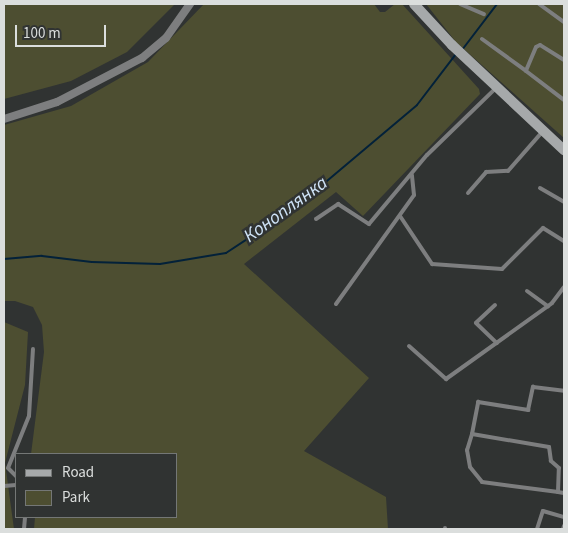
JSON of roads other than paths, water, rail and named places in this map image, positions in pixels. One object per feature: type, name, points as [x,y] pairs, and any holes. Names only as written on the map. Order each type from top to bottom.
[{"type":"main road","points":[[414,4],[472,65],[564,150]]},
{"type":"street","points":[[4,119],[57,102],[142,58],[166,38],[190,4]]},
{"type":"lane","points":[[460,4],[484,14]]},
{"type":"lane","points":[[538,4],[564,22]]},
{"type":"lane","points":[[482,39],[564,100]]},
{"type":"lane","points":[[526,71],[536,47],[540,45],[564,60]]},
{"type":"lane","points":[[316,219],[338,204],[369,224],[428,154],[496,88]]},
{"type":"lane","points":[[468,193],[486,172],[508,171],[544,131]]},
{"type":"lane","points":[[336,304],[414,195],[412,175]]},
{"type":"lane","points":[[540,188],[564,202]]},
{"type":"lane","points":[[400,216],[432,264],[502,269],[543,228],[564,241]]},
{"type":"lane","points":[[409,346],[446,379],[548,306],[564,287]]},
{"type":"lane","points":[[527,291],[548,306]]},
{"type":"lane","points":[[495,305],[476,323],[497,343]]},
{"type":"lane","points":[[15,475],[8,468],[29,416],[33,348]]},
{"type":"lane","points":[[564,391],[533,387],[528,410],[478,402],[467,450],[470,466],[482,482],[564,493]]},
{"type":"lane","points":[[472,434],[549,446],[550,461],[559,468],[558,492]]},
{"type":"lane","points":[[538,529],[543,511],[564,516]]},
{"type":"waterway","name":"Коноплянка","points":[[462,50],[497,4]]},
{"type":"waterway","name":"Коноплянка","points":[[4,259],[42,256],[92,262],[160,264],[226,253],[296,207],[417,105],[456,54]]}]
